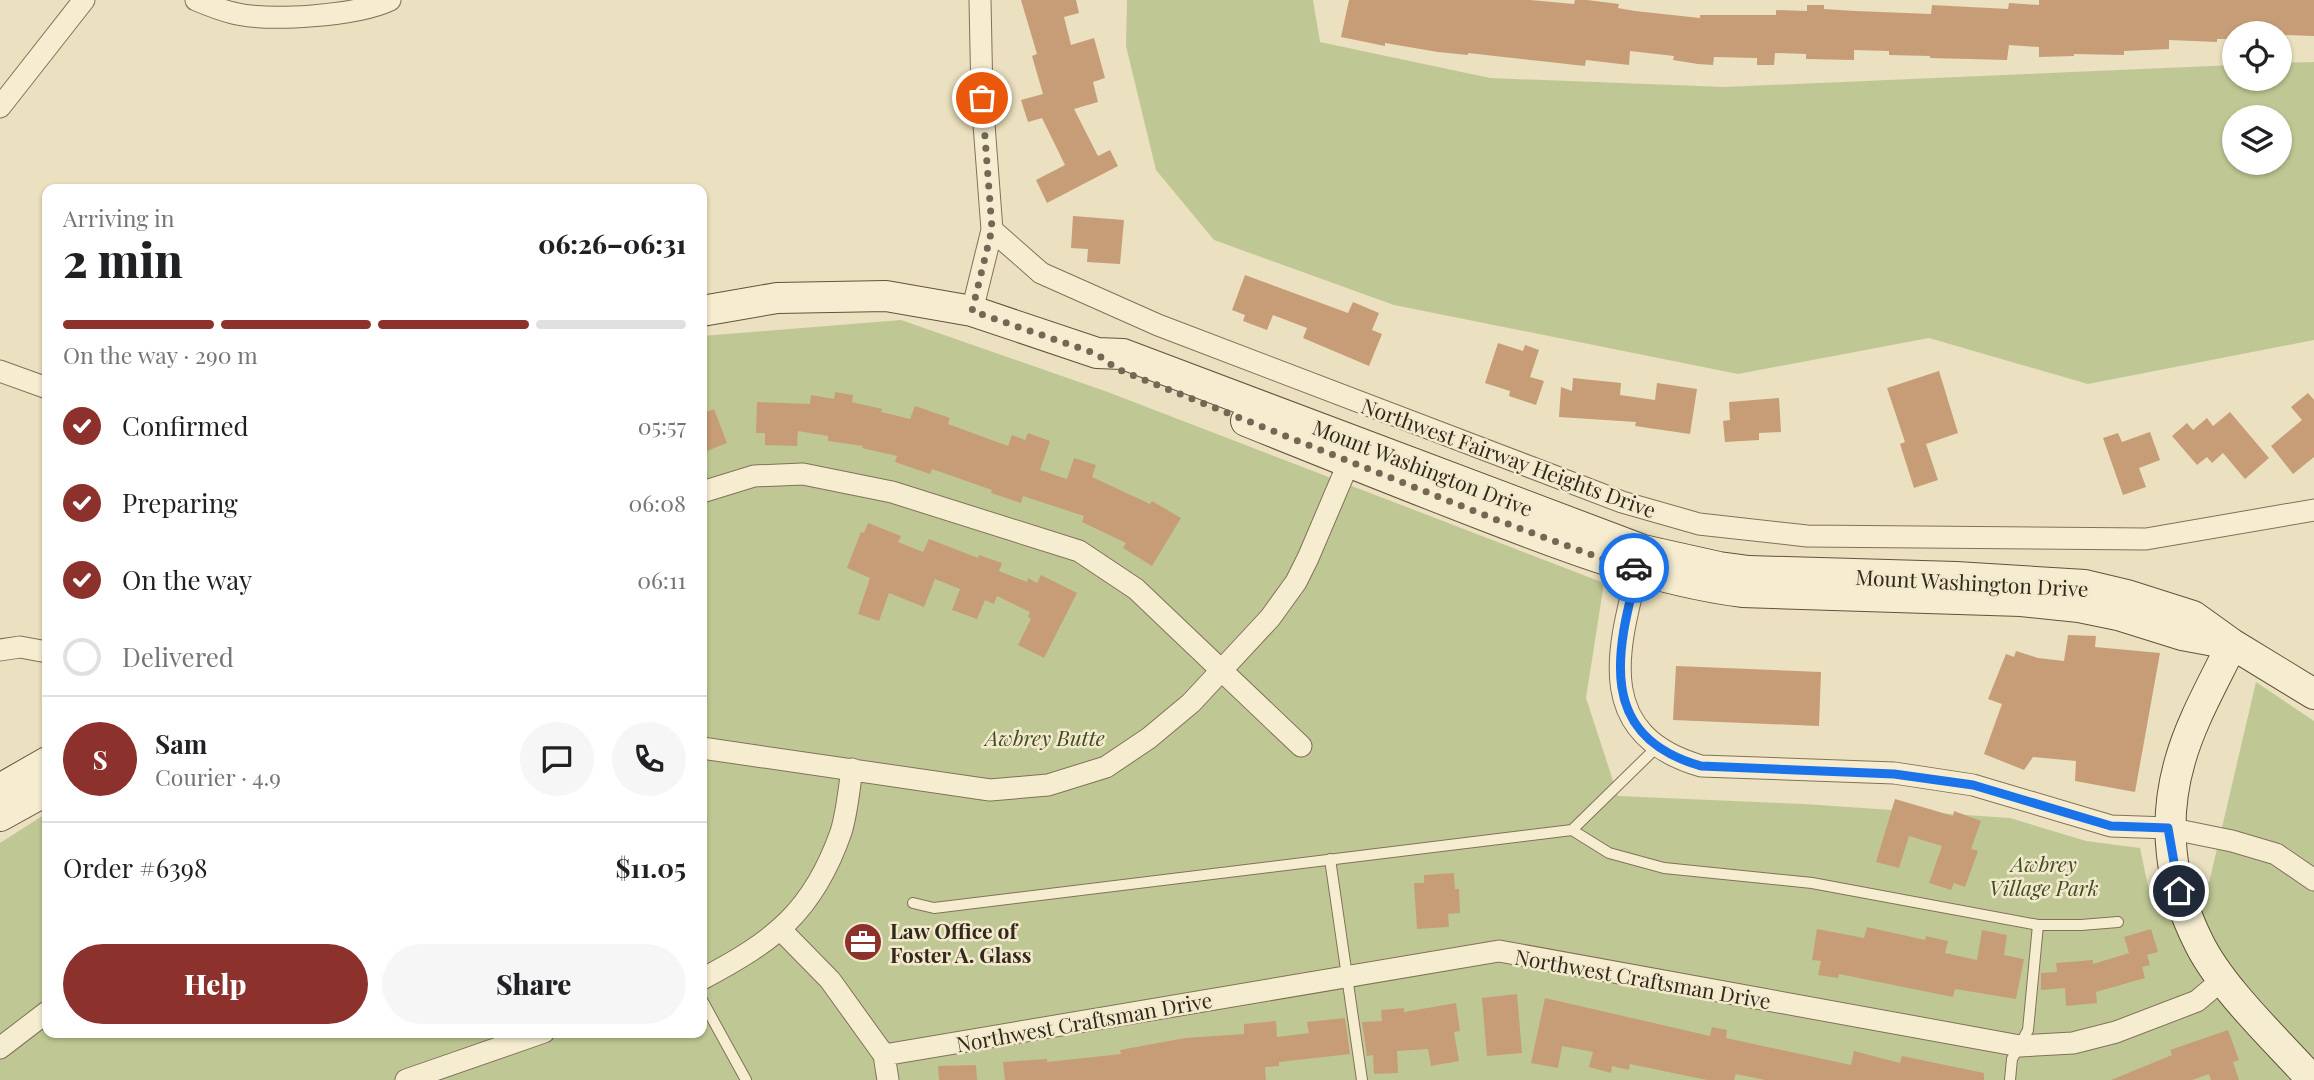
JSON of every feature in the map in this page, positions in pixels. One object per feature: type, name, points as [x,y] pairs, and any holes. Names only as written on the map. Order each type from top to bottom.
[{"type":"main road","name":"Mount Washington Drive","points":[[707,310],[776,298],[846,295],[886,296],[972,311],[1097,354],[1123,354],[1353,452],[1640,559],[1749,570],[2085,585],[2193,616],[2232,644],[2314,694]]},
{"type":"main road","points":[[2232,644],[2180,760],[2168,828],[2175,876],[2199,944],[2223,979],[2314,1080]]},
{"type":"main road","points":[[0,789],[42,765]]},
{"type":"main road","points":[[0,816],[42,793]]},
{"type":"street","points":[[0,107],[84,0]]},
{"type":"street","points":[[196,0],[235,14],[305,17],[376,6],[390,0]]},
{"type":"street","points":[[972,311],[992,229],[982,98],[981,0]]},
{"type":"street","name":"Northwest Fairway Heights Drive","points":[[992,229],[1041,273],[1158,325],[1622,502],[1699,524],[1807,536],[2146,539],[2314,510]]},
{"type":"street","points":[[0,371],[42,386]]},
{"type":"street","points":[[707,749],[990,790],[1048,785],[1106,767],[1149,738],[1191,703],[1270,618],[1296,582],[1353,452]]},
{"type":"street","points":[[707,490],[754,475],[803,474],[892,492],[1079,551],[1136,589],[1301,746]]},
{"type":"street","points":[[1640,559],[1621,641],[1619,673],[1623,694],[1632,718],[1645,735],[1681,761],[1701,766],[1894,774],[1973,785],[2111,826],[2168,828],[2232,841],[2276,854],[2314,880]]},
{"type":"street","points":[[0,650],[20,647],[42,651]]},
{"type":"street","points":[[707,975],[740,958],[781,930],[813,893],[841,831],[852,769]]},
{"type":"street","points":[[781,930],[830,979],[884,1055],[888,1080]]},
{"type":"street","name":"Northwest Craftsman Drive","points":[[884,1055],[1499,951],[2020,1046],[2073,1043],[2116,1032],[2197,1001],[2223,979]]},
{"type":"street","points":[[0,1048],[42,1016]]},
{"type":"street","points":[[406,1080],[527,1038]]},
{"type":"lane","points":[[913,903],[934,908],[1572,830],[1658,746]]},
{"type":"lane","points":[[1572,830],[1609,853],[1664,868],[1812,883],[2038,925],[2118,922]]},
{"type":"lane","points":[[1330,859],[1362,1080]]},
{"type":"lane","points":[[2010,1080],[2012,1059],[2028,1030],[2038,925]]},
{"type":"lane","points":[[707,1009],[746,1080]]},
{"type":"green space","points":[[1127,0],[1313,0],[1320,42],[1490,78],[1724,87],[2222,66],[2222,91],[2292,91],[2292,63],[2314,62],[2314,340],[2088,384],[1929,338],[1738,374],[1394,305],[1214,240],[1156,170],[1126,46]]},
{"type":"green space","name":"Awbrey Butte","points":[[901,320],[1105,391],[1604,583],[1586,698],[1618,796],[1804,804],[2010,818],[2086,841],[2140,848],[2151,900],[2209,883],[2256,682],[2314,721],[2314,1080],[0,1080],[0,843],[42,816],[42,1038],[707,1038],[707,336]]},
{"type":"building","points":[[1021,0],[1076,0],[1079,13],[1064,17],[1071,45],[1094,38],[1105,78],[1093,82],[1098,102],[1074,109],[1098,156],[1110,150],[1118,166],[1047,203],[1036,180],[1065,165],[1042,118],[1028,122],[1021,100],[1043,94],[1032,56],[1037,54]]},
{"type":"building","points":[[1349,0],[1530,0],[1574,4],[1575,0],[1587,0],[1619,4],[1618,8],[1635,11],[1700,18],[1700,15],[1776,15],[1776,10],[1807,11],[1807,5],[1824,5],[1824,9],[1931,14],[1932,5],[2008,9],[2009,3],[2039,5],[2039,0],[2314,0],[2314,36],[2292,35],[2292,21],[2222,21],[2222,39],[2217,39],[2217,42],[2169,40],[2169,49],[2124,51],[2124,55],[2074,54],[2039,57],[2039,47],[2009,45],[2007,60],[1930,58],[1889,55],[1889,51],[1854,50],[1854,60],[1806,59],[1806,54],[1775,53],[1774,65],[1757,65],[1757,58],[1714,57],[1713,65],[1673,60],[1674,56],[1630,51],[1629,65],[1586,60],[1585,66],[1438,52],[1385,43],[1385,46],[1341,37]]},
{"type":"building","points":[[1073,216],[1124,220],[1120,264],[1087,262],[1088,249],[1071,248]]},
{"type":"building","points":[[1245,275],[1348,313],[1353,302],[1379,313],[1372,330],[1382,334],[1369,366],[1303,338],[1307,328],[1273,315],[1267,330],[1243,321],[1245,315],[1232,310]]},
{"type":"building","points":[[1498,343],[1523,351],[1525,345],[1539,350],[1530,377],[1544,381],[1536,405],[1509,396],[1510,391],[1485,383]]},
{"type":"building","points":[[1939,371],[1958,433],[1926,444],[1938,480],[1914,488],[1900,444],[1905,442],[1887,388]]},
{"type":"building","points":[[1573,378],[1621,383],[1620,395],[1655,400],[1657,383],[1697,389],[1690,434],[1635,426],[1636,422],[1559,417],[1561,387],[1572,391]]},
{"type":"building","points":[[835,392],[853,395],[852,402],[910,419],[915,406],[950,418],[948,424],[1008,446],[1012,435],[1025,440],[1028,433],[1050,441],[1040,470],[1067,479],[1074,458],[1096,465],[1092,477],[1150,504],[1152,501],[1181,518],[1152,566],[1123,548],[1126,543],[1082,522],[1084,516],[1023,496],[1021,503],[932,469],[930,474],[895,462],[897,456],[862,448],[863,446],[828,441],[828,436],[798,431],[797,446],[765,445],[765,433],[756,433],[757,402],[810,404],[811,395],[834,399]]},
{"type":"building","points":[[2308,393],[2314,400],[2314,457],[2293,474],[2271,446],[2302,420],[2291,407]]},
{"type":"building","points":[[1779,398],[1781,432],[1759,433],[1759,440],[1725,442],[1723,421],[1730,420],[1729,402]]},
{"type":"building","points":[[714,409],[727,443],[707,451],[707,412]]},
{"type":"building","points":[[2230,412],[2269,458],[2245,479],[2223,453],[2212,463],[2207,457],[2197,465],[2172,436],[2187,423],[2193,430],[2207,418],[2213,426]]},
{"type":"building","points":[[2150,432],[2160,460],[2139,468],[2146,487],[2123,495],[2103,438],[2118,433],[2122,442]]},
{"type":"building","points":[[868,523],[901,536],[898,542],[923,552],[929,539],[978,558],[979,555],[1002,563],[999,571],[1027,582],[1028,578],[1037,583],[1041,575],[1077,593],[1044,658],[1018,645],[1031,619],[1028,617],[1030,612],[997,596],[994,604],[985,600],[977,619],[952,610],[960,589],[935,579],[924,607],[889,593],[879,621],[858,614],[870,578],[847,568],[861,532],[864,533]]},
{"type":"building","points":[[2068,635],[2096,636],[2095,647],[2160,653],[2135,792],[2075,781],[2076,761],[2033,757],[2024,770],[1984,754],[2002,704],[1988,699],[2006,654],[2014,657],[2016,651],[2038,658],[2064,661]]},
{"type":"building","points":[[1676,666],[1821,672],[1819,726],[1673,720]]},
{"type":"building","points":[[1895,799],[1953,816],[1954,811],[1981,821],[1971,849],[1978,851],[1965,887],[1954,883],[1951,890],[1929,883],[1942,846],[1909,836],[1899,868],[1876,862]]},
{"type":"building","points":[[1454,873],[1455,889],[1459,889],[1460,913],[1448,914],[1449,927],[1417,929],[1414,883],[1424,883],[1424,875]]},
{"type":"building","points":[[1867,927],[1925,940],[1926,936],[1948,941],[1945,953],[1977,960],[1982,930],[2007,935],[2004,955],[2024,959],[2016,999],[1955,989],[1953,997],[1839,974],[1838,978],[1818,975],[1821,961],[1812,960],[1817,929],[1864,938]]},
{"type":"building","points":[[2151,929],[2158,952],[2147,955],[2150,965],[2142,967],[2145,978],[2096,992],[2097,1003],[2066,1006],[2065,988],[2041,990],[2041,973],[2057,972],[2056,963],[2093,960],[2093,964],[2129,953],[2124,937]]},
{"type":"building","points":[[1517,994],[1522,1053],[1487,1056],[1482,998]]},
{"type":"building","points":[[1545,998],[1710,1036],[1712,1027],[1727,1030],[1726,1038],[1851,1065],[1854,1051],[1900,1063],[1902,1056],[1984,1073],[1984,1080],[1765,1080],[1736,1074],[1734,1080],[1707,1080],[1630,1064],[1629,1070],[1612,1066],[1611,1073],[1589,1067],[1593,1052],[1562,1046],[1558,1068],[1531,1063]]},
{"type":"building","points":[[1456,1003],[1460,1031],[1454,1032],[1459,1061],[1431,1066],[1428,1049],[1397,1051],[1398,1073],[1374,1074],[1373,1055],[1367,1056],[1362,1022],[1382,1021],[1381,1010],[1404,1008],[1404,1012]]},
{"type":"building","points":[[1345,1018],[1350,1054],[1279,1062],[1279,1066],[1265,1067],[1266,1080],[1005,1080],[1003,1062],[1047,1059],[1047,1062],[1121,1054],[1120,1050],[1185,1038],[1244,1034],[1244,1024],[1276,1021],[1277,1037],[1309,1033],[1307,1022]]},
{"type":"building","points":[[2228,1030],[2239,1060],[2233,1062],[2239,1080],[2211,1080],[2209,1074],[2192,1080],[2111,1080],[2172,1055],[2170,1050]]},
{"type":"building","points":[[976,1065],[977,1080],[939,1080],[938,1066]]},
{"type":"way so far","points":[[982,98],[992,229],[972,311],[1097,354],[1117,369],[1376,474],[1521,530],[1634,568]]},
{"type":"place","name":"Law Office of Foster A. Glass","points":[[863,942]]},
{"type":"route","points":[[1634,568],[1638,569],[1621,641],[1619,673],[1623,694],[1632,718],[1645,735],[1681,761],[1701,766],[1894,774],[1973,785],[2111,826],[2168,828],[2179,891]]},
{"type":"park label","name":"Awbrey Village Park","points":[[2044,875]]}]
